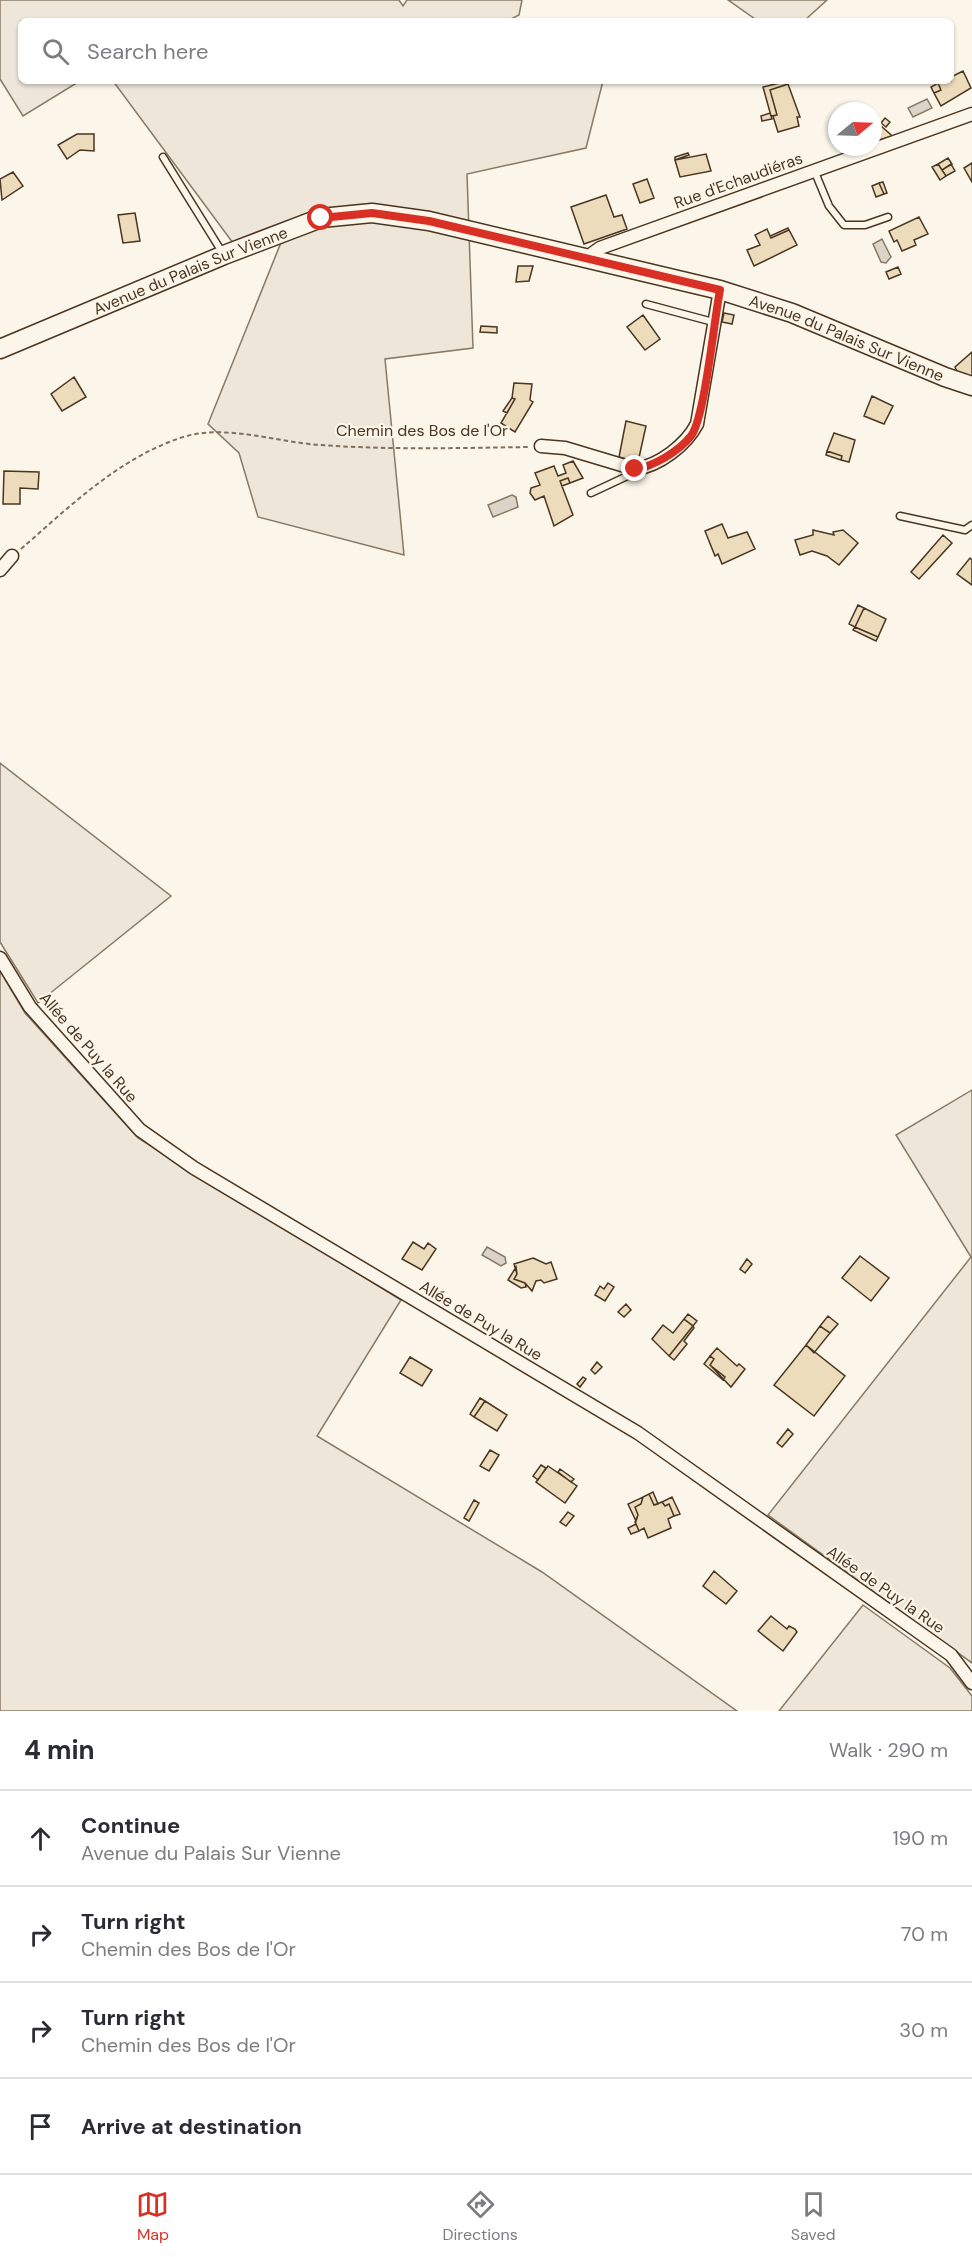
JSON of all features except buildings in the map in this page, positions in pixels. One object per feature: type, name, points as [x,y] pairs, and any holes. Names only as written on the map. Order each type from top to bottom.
[{"type":"main road","name":"Avenue du Palais Sur Vienne","points":[[0,349],[224,255],[321,218],[372,213],[429,221],[720,290],[792,313],[945,377],[972,386]]},
{"type":"street","name":"Rue d'Echaudiéras","points":[[590,260],[593,253],[600,248],[972,114]]},
{"type":"street","points":[[541,446],[565,448],[620,466],[644,468],[681,446],[691,436],[700,409],[720,290]]},
{"type":"street","points":[[0,570],[12,556]]},
{"type":"street","name":"Allée de Puy la Rue","points":[[0,958],[30,1007],[140,1130],[194,1168],[638,1433],[951,1655],[972,1683]]},
{"type":"lane","points":[[163,157],[224,255]]},
{"type":"lane","points":[[814,170],[829,206],[843,225],[865,225],[888,217]]},
{"type":"lane","points":[[646,304],[713,322]]},
{"type":"lane","points":[[591,493],[644,468]]},
{"type":"lane","points":[[900,516],[965,530],[972,525]]},
{"type":"path","name":"Chemin des Bos de l'Or","points":[[12,556],[81,496],[134,459],[180,438],[205,432],[318,445],[395,449],[541,446]]},
{"type":"shaded area","points":[[0,0],[399,0],[403,6],[407,0],[522,0],[519,15],[513,18],[18,18],[18,84],[75,84],[23,116],[0,79]]},
{"type":"shaded area","points":[[728,0],[827,0],[807,18],[754,18]]},
{"type":"shaded area","points":[[115,84],[602,84],[586,148],[467,174],[473,348],[385,359],[404,555],[258,517],[239,453],[208,424],[282,240],[233,243]]},
{"type":"shaded area","points":[[927,99],[932,108],[913,117],[908,108]]},
{"type":"shaded area","points":[[882,239],[891,257],[886,263],[881,262],[873,244]]},
{"type":"shaded area","points":[[512,495],[516,497],[518,507],[493,517],[488,505]]},
{"type":"shaded area","points":[[0,763],[171,896],[38,1003],[0,942]]},
{"type":"shaded area","points":[[0,971],[25,1013],[138,1138],[401,1300],[317,1436],[542,1572],[737,1711],[0,1711]]},
{"type":"shaded area","points":[[972,1090],[972,1663],[768,1515],[971,1257],[896,1135]]},
{"type":"shaded area","points":[[487,1247],[505,1257],[506,1263],[501,1266],[482,1255]]},
{"type":"shaded area","points":[[863,1605],[950,1668],[972,1696],[972,1711],[779,1711]]},
{"type":"route","points":[[321,218],[372,213],[429,221],[720,290],[697,424],[691,436],[681,446],[658,461],[644,468],[635,469]]}]
